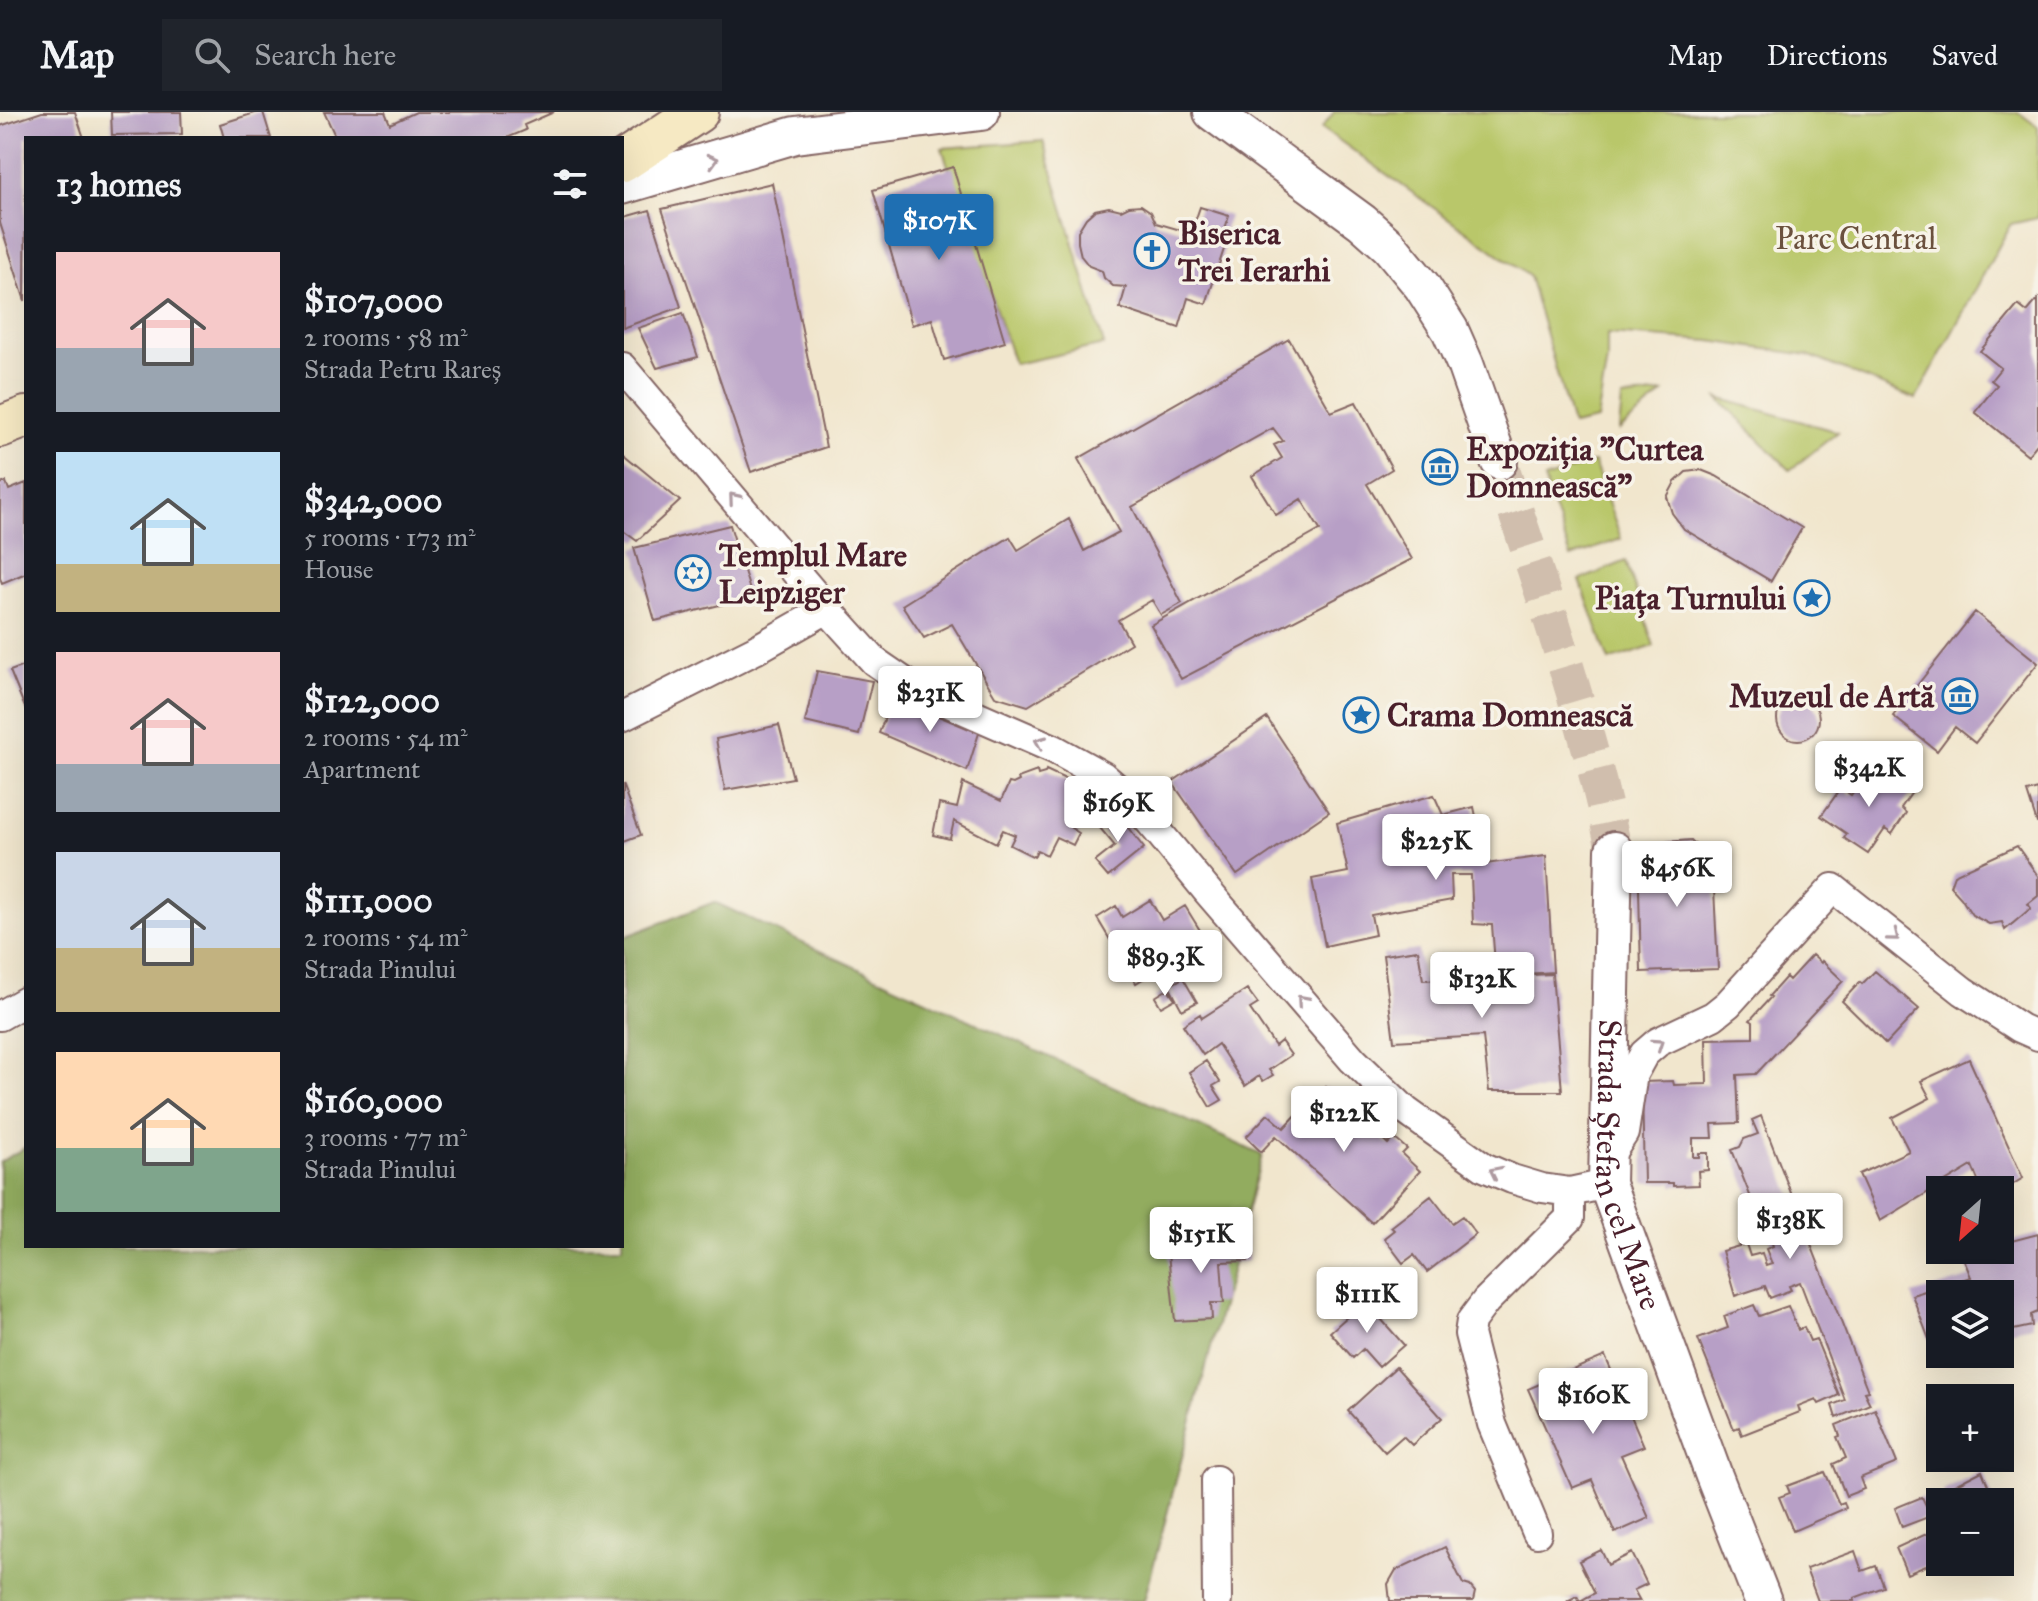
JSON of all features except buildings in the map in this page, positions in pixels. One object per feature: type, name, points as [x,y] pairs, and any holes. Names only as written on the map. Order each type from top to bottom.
[{"type":"main road","points":[[624,161],[698,112]]},
{"type":"main road","points":[[0,427],[24,418]]},
{"type":"street","points":[[624,185],[795,135],[981,112]]},
{"type":"street","points":[[1212,112],[1362,222],[1389,246],[1422,286],[1450,330],[1465,364],[1499,461]]},
{"type":"street","points":[[624,369],[874,661],[912,687],[1054,749],[1103,776],[1133,802],[1353,1060],[1406,1111],[1484,1167],[1542,1188],[1570,1192],[1606,1173],[1624,1133],[1633,1074],[1644,1054],[1658,1042],[1713,1016],[1728,1004],[1833,888],[1963,991],[2020,1028],[2038,1036]]},
{"type":"street","points":[[624,716],[755,650],[827,609]]},
{"type":"street","name":"Strada Ștefan cel Mare","points":[[1614,850],[1606,1173],[1714,1476],[1763,1601]]},
{"type":"street","points":[[0,1016],[24,1002]]},
{"type":"street","points":[[1537,1533],[1492,1424],[1469,1334],[1471,1321],[1486,1301],[1570,1218],[1570,1192]]},
{"type":"street","points":[[1216,1480],[1217,1601]]},
{"type":"green space","name":"Parc Central","points":[[1334,112],[2018,112],[2038,127],[2038,218],[2011,224],[1916,399],[1808,355],[1710,341],[1607,334],[1607,360],[1597,420],[1572,425],[1529,276],[1322,128]]},
{"type":"green space","points":[[1043,141],[1104,345],[1014,364],[942,148]]},
{"type":"green space","points":[[1664,393],[1619,431],[1622,398]]},
{"type":"green space","points":[[1718,398],[1838,432],[1790,470]]},
{"type":"green space","points":[[1594,462],[1621,539],[1571,557],[1544,479]]},
{"type":"green space","points":[[1626,561],[1654,646],[1609,661],[1580,580]]},
{"type":"green space","points":[[714,902],[1262,1155],[1144,1601],[0,1601],[0,1162],[24,1148],[24,1248],[624,1248],[624,937]]},
{"type":"tunnel","points":[[1499,461],[1577,703],[1614,850]]},
{"type":"place","name":"Biserica Trei Ierarhi","points":[[1152,251]]},
{"type":"place","name":"Expoziția \"Curtea Domnească\"","points":[[1440,467]]},
{"type":"place","name":"Templul Mare Leipziger","points":[[693,573]]},
{"type":"place","name":"Piața Turnului","points":[[1812,598]]},
{"type":"place","name":"Muzeul de Artă","points":[[1960,696]]},
{"type":"place","name":"Crama Domnească","points":[[1361,715]]}]
